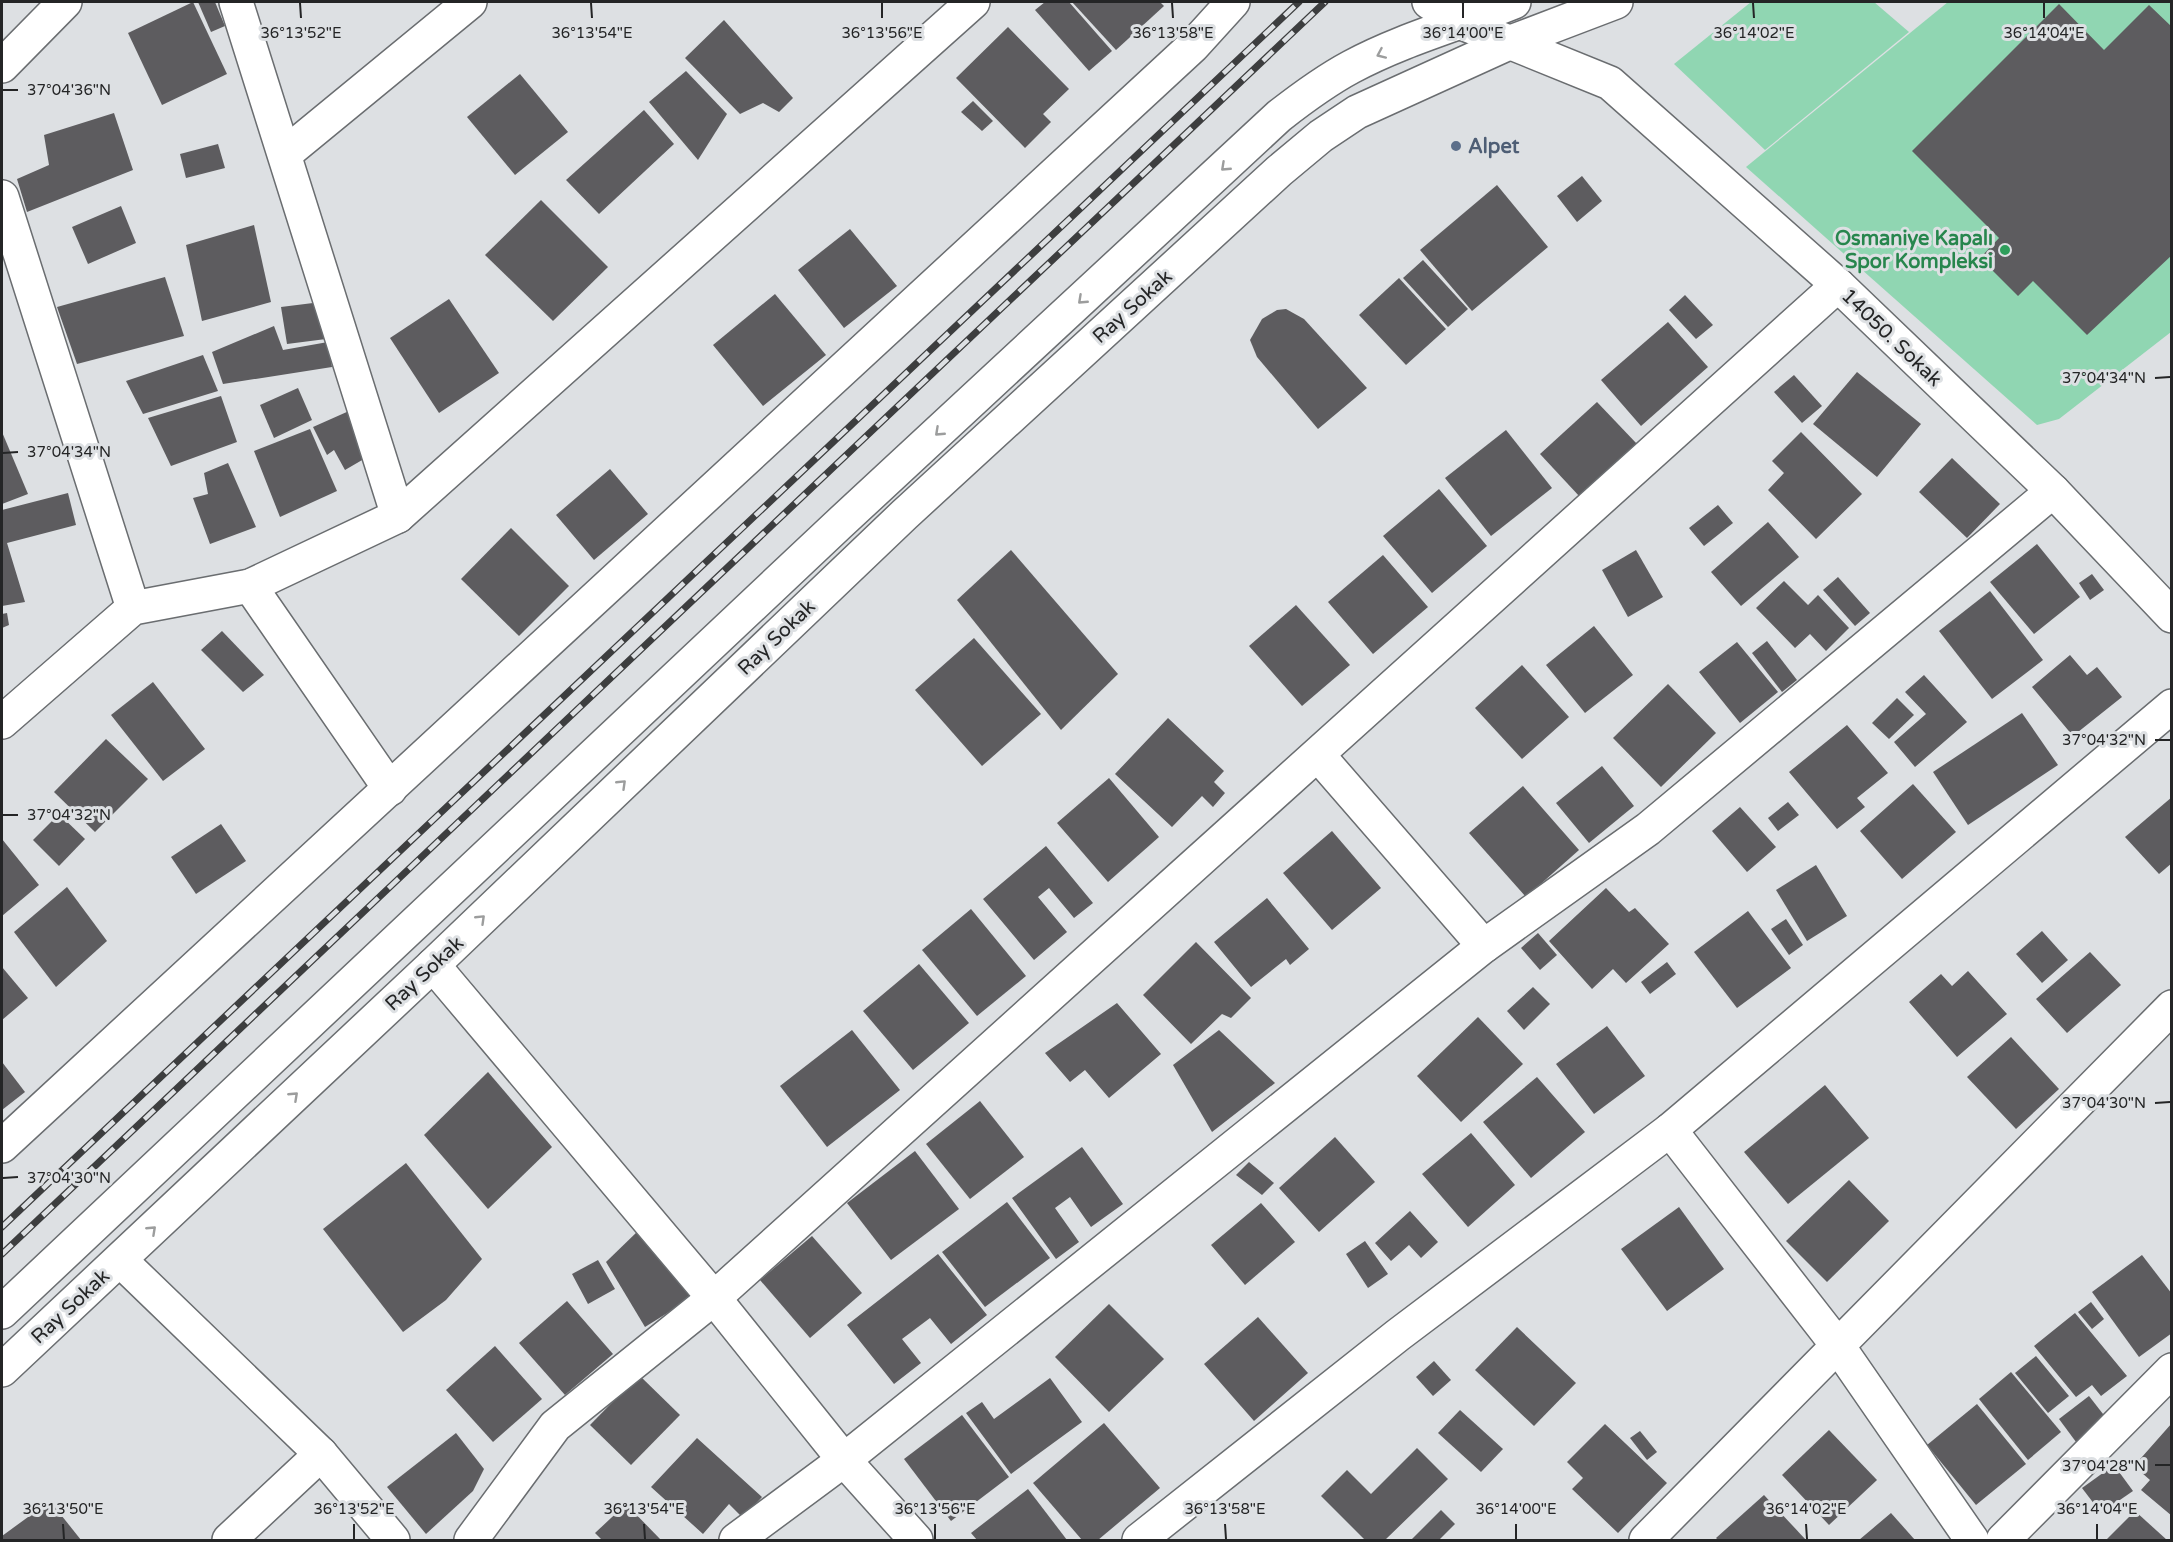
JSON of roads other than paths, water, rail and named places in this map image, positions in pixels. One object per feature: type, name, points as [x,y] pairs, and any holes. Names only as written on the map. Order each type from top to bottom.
[{"type":"street","points":[[2,66],[65,2]]},
{"type":"street","points":[[236,2],[398,516]]},
{"type":"street","points":[[285,154],[470,2]]},
{"type":"street","points":[[2,722],[133,608],[250,586],[398,516],[973,2]]},
{"type":"street","points":[[2,1146],[1193,46],[1233,2]]},
{"type":"street","name":"14050. Sokak","points":[[1429,2],[1462,23],[1610,83],[1838,285],[2053,491],[2172,616]]},
{"type":"street","points":[[2,1312],[831,532],[1279,117],[1315,88],[1353,66],[1423,36],[1514,2]]},
{"type":"street","name":"Ray Sokak","points":[[2,1370],[433,965],[904,515],[1279,171],[1321,136],[1358,112],[1511,42],[1616,2]]},
{"type":"street","points":[[2,197],[133,608]]},
{"type":"street","points":[[471,1540],[555,1426],[714,1298],[1838,285]]},
{"type":"street","points":[[736,1540],[844,1460],[1484,946],[1648,829],[2053,491]]},
{"type":"street","points":[[250,586],[390,789]]},
{"type":"street","points":[[1140,1540],[1398,1335],[1670,1130],[2172,706]]},
{"type":"street","points":[[1318,755],[1484,946]]},
{"type":"street","points":[[433,965],[714,1298],[844,1460],[916,1540]]},
{"type":"street","points":[[1646,1540],[2172,1007]]},
{"type":"street","points":[[1670,1130],[1838,1346],[1972,1540]]},
{"type":"street","points":[[120,1260],[321,1454],[393,1540]]},
{"type":"street","points":[[2002,1540],[2172,1370]]},
{"type":"street","points":[[229,1540],[321,1454]]},
{"type":"railway","points":[[2,1227],[1299,2]]},
{"type":"railway","points":[[2,1254],[1325,2]]},
{"type":"place","name":"Alpet","points":[[1456,146]]},
{"type":"place","name":"Osmaniye Kapalı Spor Kompleksi","points":[[2005,250]]}]
